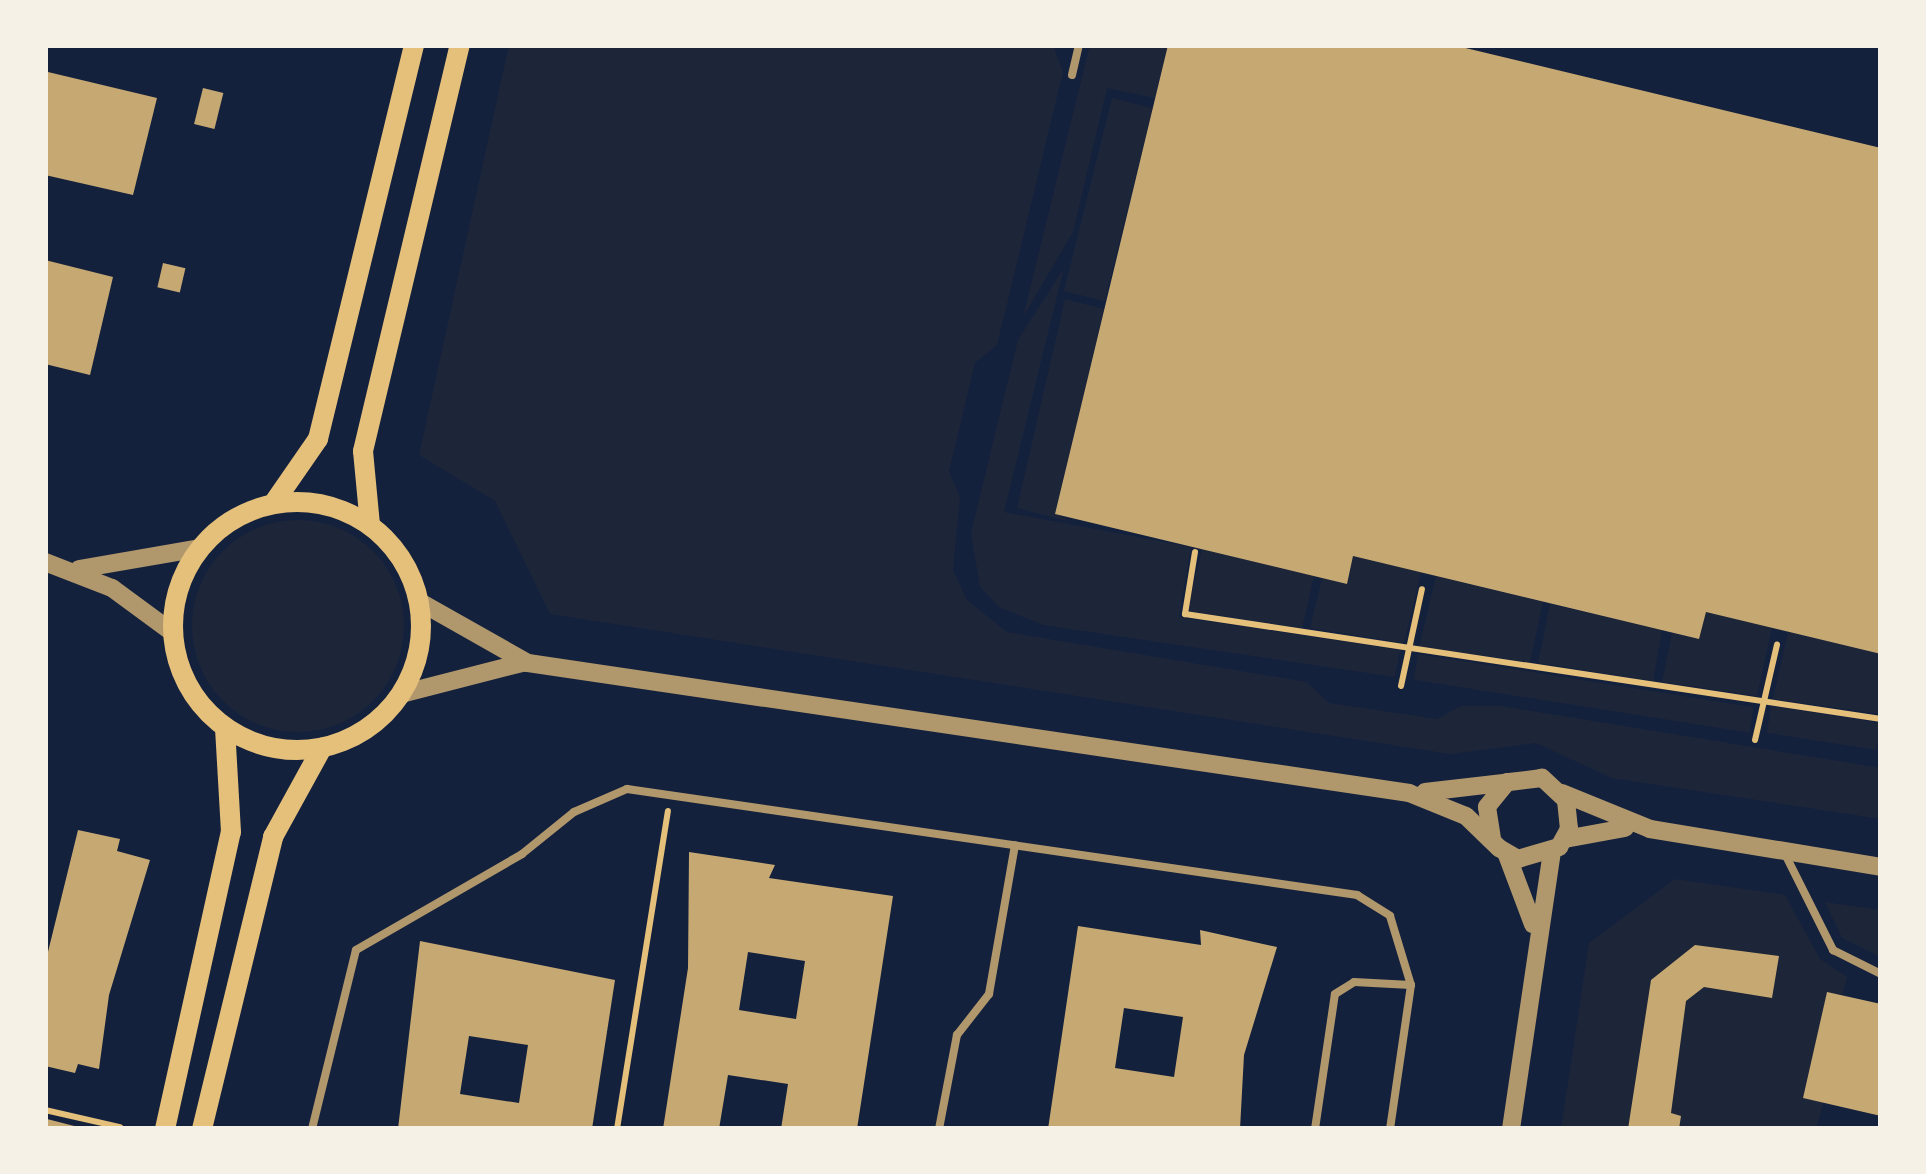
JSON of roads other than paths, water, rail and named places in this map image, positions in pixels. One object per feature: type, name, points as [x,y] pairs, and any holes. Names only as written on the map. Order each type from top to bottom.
[{"type":"main road","points":[[273,504],[318,439],[414,45]]},
{"type":"main road","points":[[370,525],[362,451],[460,45]]},
{"type":"main road","points":[[317,503],[370,525],[406,565],[420,602],[420,650],[402,694],[368,729],[322,748],[272,748],[224,727],[188,686],[173,633],[177,594],[201,548],[241,515],[273,504],[317,503]]},
{"type":"main road","points":[[164,1129],[231,832],[224,727]]},
{"type":"main road","points":[[202,1129],[273,837],[322,748]]},
{"type":"street","points":[[76,570],[201,548]]},
{"type":"street","points":[[45,562],[76,570],[173,633]]},
{"type":"street","points":[[420,602],[528,663],[1410,793],[1447,805],[1507,854],[1536,944]]},
{"type":"street","points":[[402,694],[528,663]]},
{"type":"street","points":[[1410,793],[1542,778],[1561,792],[1650,829],[1881,867]]},
{"type":"street","points":[[1492,839],[1487,807],[1507,782]]},
{"type":"street","points":[[1511,1129],[1536,944],[1558,846],[1570,818],[1561,792]]},
{"type":"street","points":[[1507,854],[1650,829]]},
{"type":"lane","points":[[1072,74],[1079,45]]},
{"type":"lane","points":[[312,1129],[356,950],[522,854],[574,812],[627,789],[1357,895],[1390,916],[1411,984],[1390,1129]]},
{"type":"lane","points":[[939,1129],[957,1035],[989,994],[1014,844]]},
{"type":"lane","points":[[1784,852],[1833,950],[1881,974]]},
{"type":"lane","points":[[1314,1129],[1334,994],[1354,982],[1411,984]]}]
